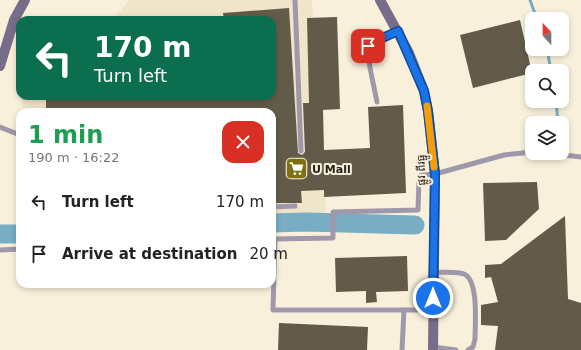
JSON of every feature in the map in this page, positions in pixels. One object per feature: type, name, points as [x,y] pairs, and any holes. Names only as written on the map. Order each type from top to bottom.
[{"type":"main road","points":[[0,66],[14,20],[24,0]]},
{"type":"main road","name":"ផ្លូវ ពីរធ្នូ","points":[[380,0],[398,31],[424,91],[428,111],[435,174],[433,214],[433,349]]},
{"type":"lane","points":[[295,0],[301,151]]},
{"type":"lane","points":[[377,102],[370,68],[368,46],[369,44],[398,31]]},
{"type":"lane","points":[[0,127],[16,133]]},
{"type":"lane","points":[[276,239],[333,238],[333,212],[418,210],[421,175],[435,174],[504,155],[525,153]]},
{"type":"lane","points":[[569,156],[581,157]]},
{"type":"lane","points":[[276,208],[295,206]]},
{"type":"lane","points":[[0,250],[16,249]]},
{"type":"lane","points":[[433,272],[464,274],[471,279],[474,288],[475,339],[473,347],[468,350]]},
{"type":"lane","points":[[274,288],[274,310],[433,310]]},
{"type":"lane","points":[[402,350],[404,310]]},
{"type":"lane","points":[[433,349],[456,350]]},
{"type":"shaded area","name":"U Mall","points":[[129,0],[312,0],[327,225],[276,228],[276,108],[23,108],[22,100],[276,100],[276,16],[116,16]]},
{"type":"building","points":[[289,8],[298,153],[302,155],[305,152],[303,103],[309,103],[307,18],[337,17],[340,109],[323,110],[324,150],[370,148],[368,107],[403,105],[406,193],[324,197],[324,190],[301,191],[302,203],[276,203],[276,108],[46,108],[46,100],[276,100],[276,16],[223,16],[223,13]]},
{"type":"building","points":[[520,20],[525,42],[525,56],[528,56],[530,64],[525,64],[525,75],[473,88],[460,35]]},
{"type":"building","points":[[537,182],[539,209],[506,240],[485,241],[483,183]]},
{"type":"building","points":[[565,216],[568,299],[581,303],[581,350],[495,350],[498,326],[481,325],[481,305],[498,302],[491,277],[485,278],[485,265],[501,264]]},
{"type":"building","points":[[407,256],[408,291],[376,292],[377,302],[366,303],[366,291],[336,292],[335,258]]},
{"type":"building","points":[[279,323],[368,327],[367,350],[278,350]]},
{"type":"waterway","points":[[530,0],[534,12]]},
{"type":"waterway","points":[[548,56],[550,64]]},
{"type":"waterway","points":[[557,108],[557,116]]},
{"type":"waterway","points":[[276,223],[306,222],[415,225]]},
{"type":"waterway","points":[[0,234],[16,234]]},
{"type":"slow traffic","points":[[427,106],[434,167]]},
{"type":"place","name":"U Mall","points":[[297,169]]},
{"type":"route","points":[[368,46],[369,44],[398,31],[409,53],[424,91],[432,140],[435,174],[433,214],[433,298]]}]
